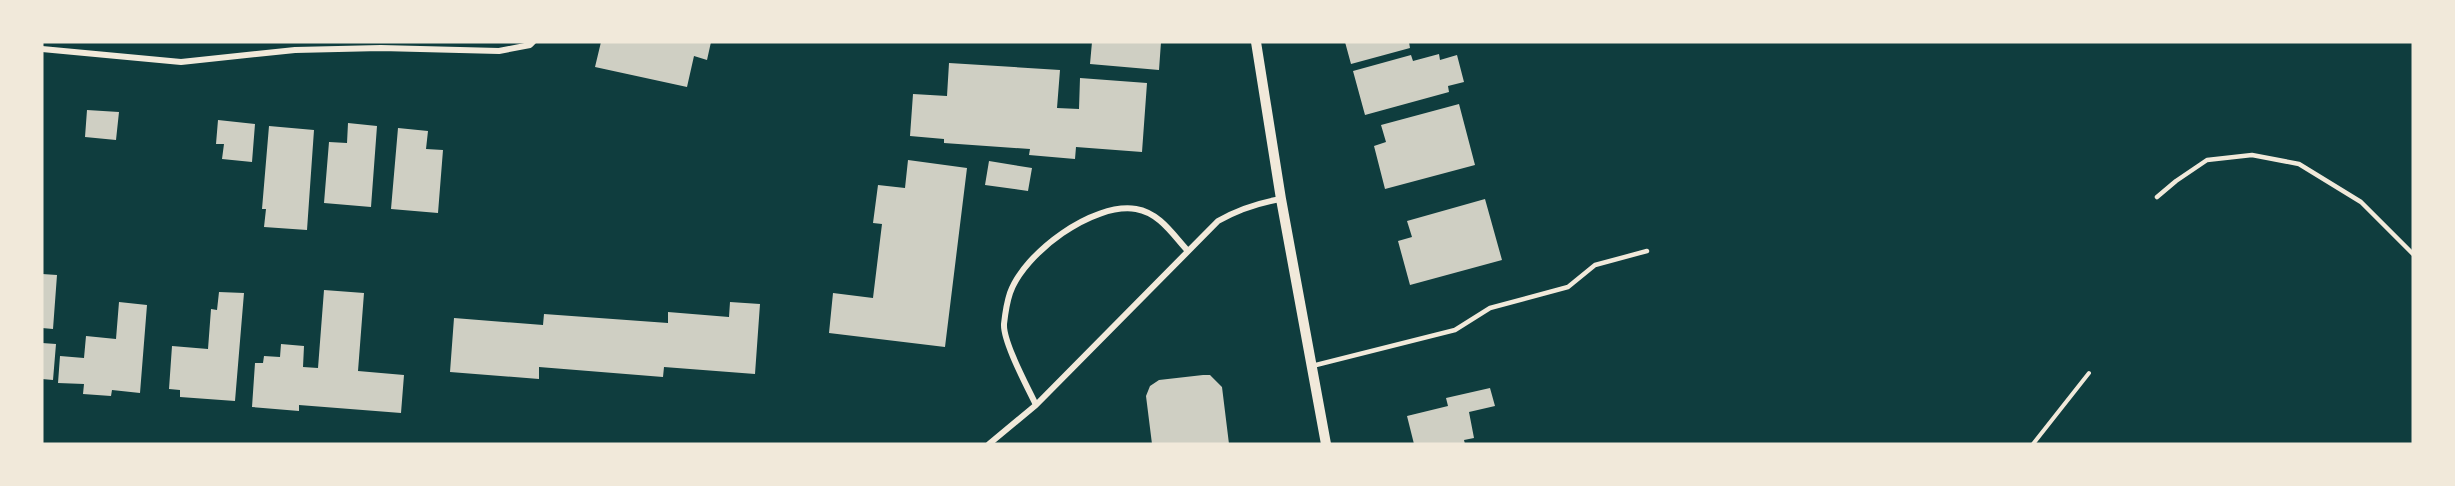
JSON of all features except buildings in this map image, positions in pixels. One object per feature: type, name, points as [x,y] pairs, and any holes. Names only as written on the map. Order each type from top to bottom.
[{"type":"street","points":[[42,49],[181,62],[294,50],[381,48],[499,51],[530,45],[533,42]]},
{"type":"street","points":[[1256,42],[1281,200],[1326,444]]},
{"type":"street","points":[[989,444],[1036,405],[1218,221],[1238,210],[1258,203],[1281,200]]},
{"type":"street","points":[[1036,405],[1018,366],[1004,327],[1010,292],[1030,261],[1058,234],[1107,210],[1136,209],[1158,218],[1188,252]]},
{"type":"lane","points":[[2157,196],[2207,160],[2252,155],[2299,164],[2361,202],[2413,254]]},
{"type":"lane","points":[[1312,366],[1455,330],[1490,308],[1568,287],[1595,265],[1647,251]]},
{"type":"path","points":[[2033,444],[2089,373]]}]
